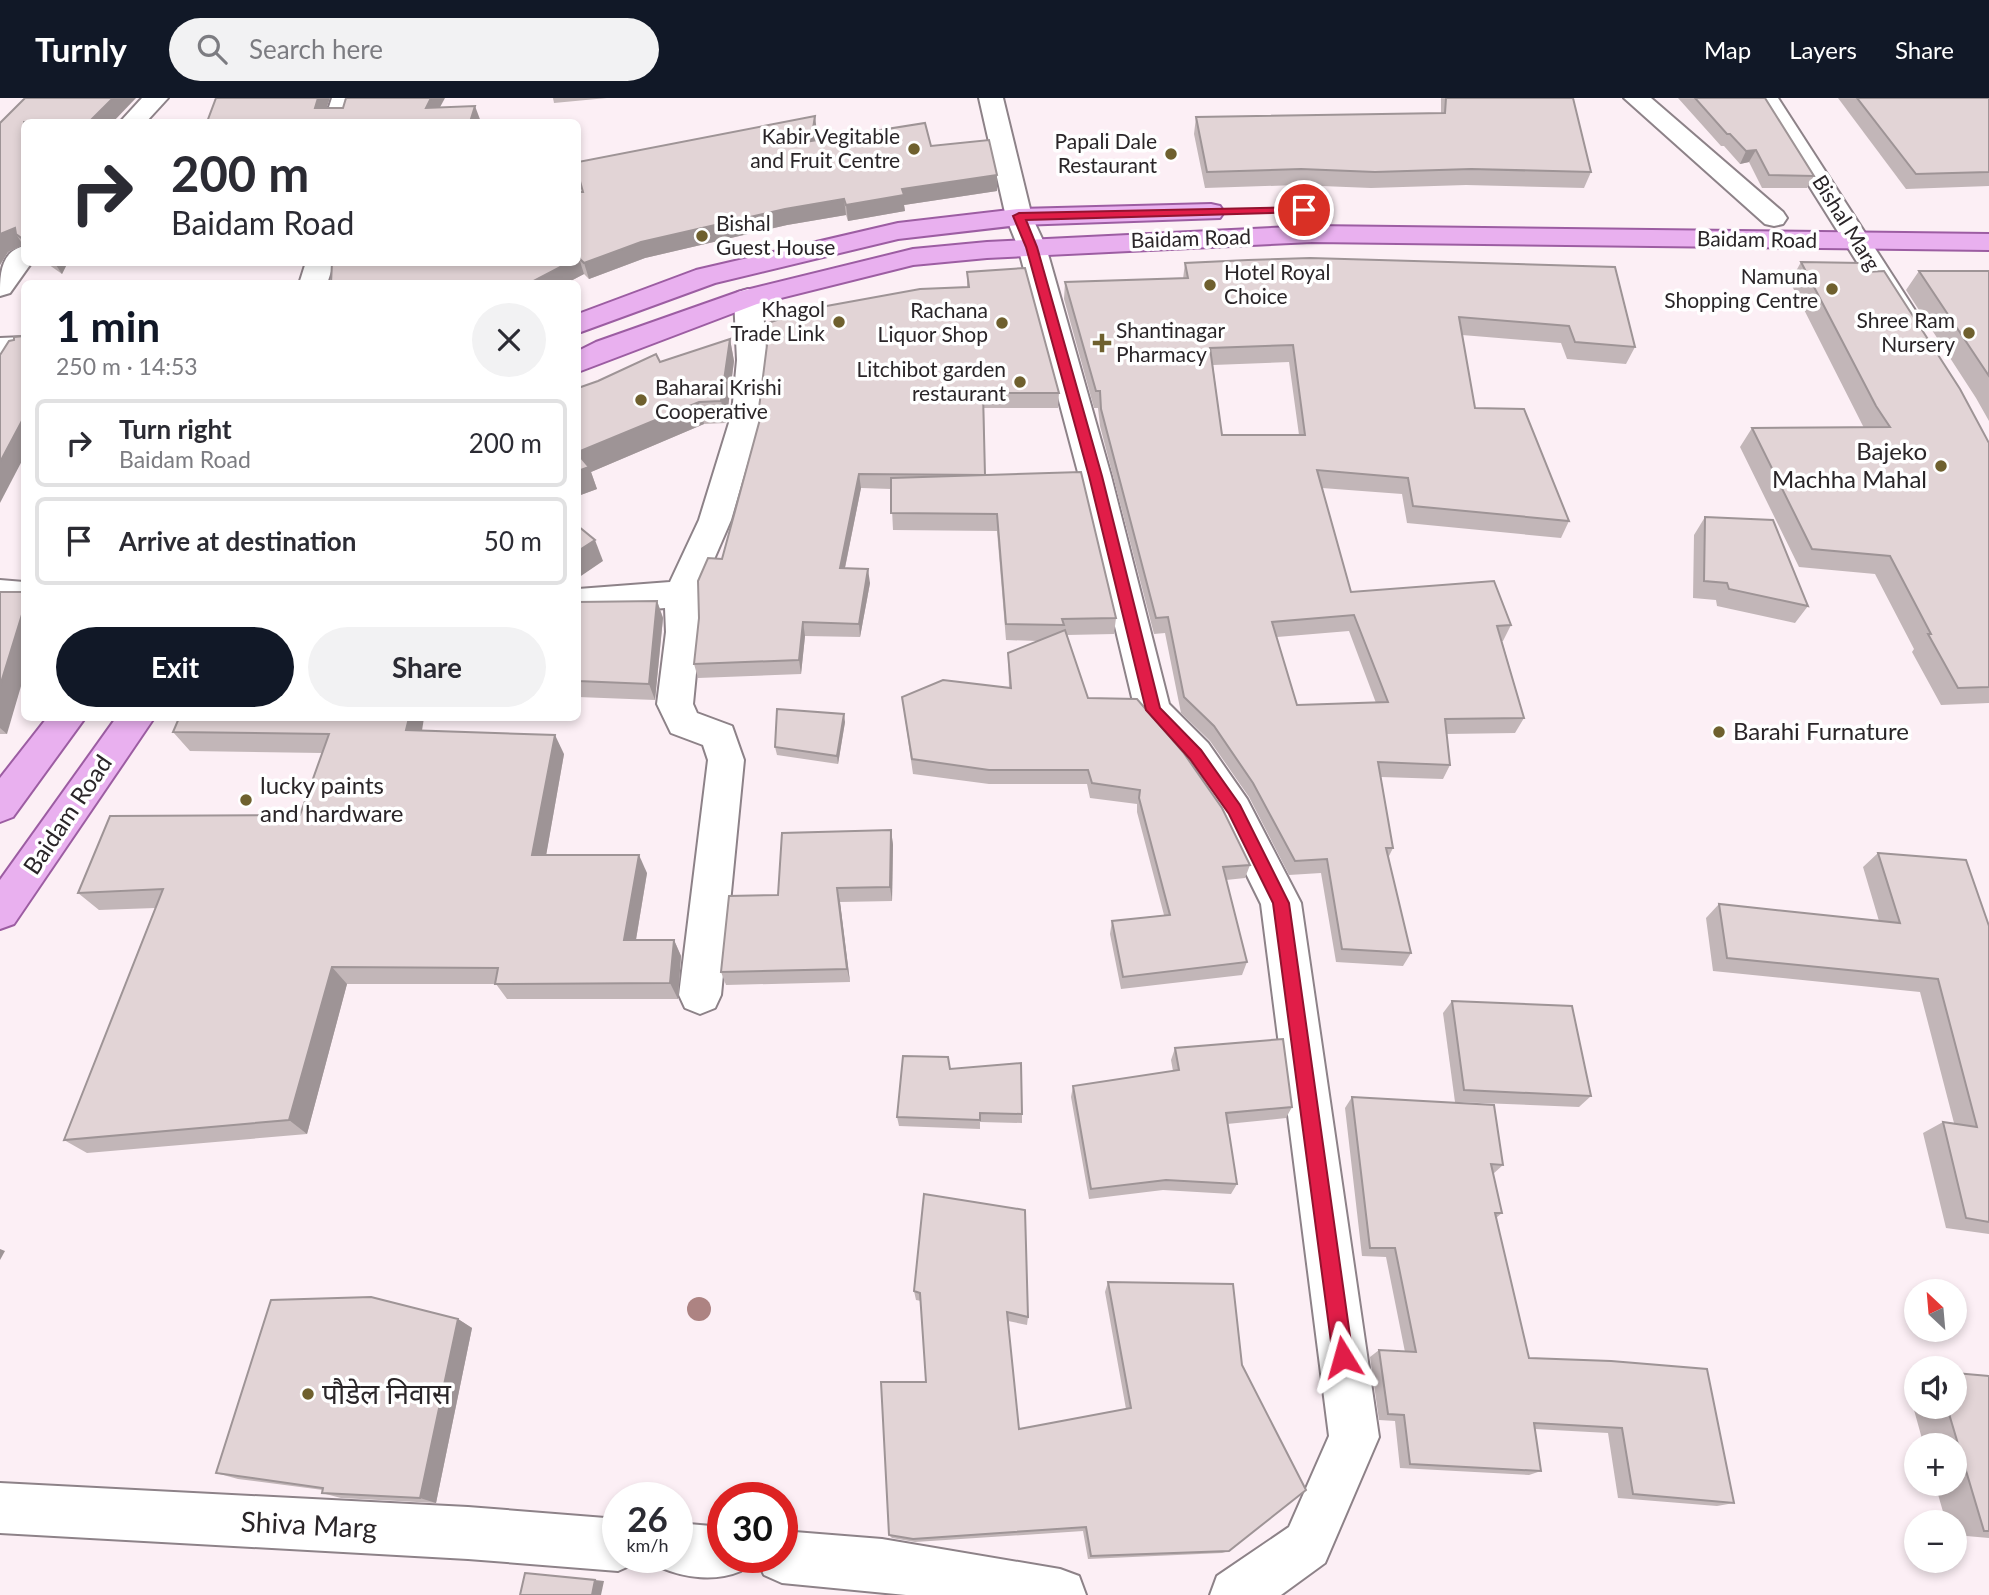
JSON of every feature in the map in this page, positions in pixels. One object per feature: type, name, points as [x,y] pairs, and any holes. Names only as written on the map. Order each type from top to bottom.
[{"type":"main road","name":"Baidam Road","points":[[1278,210],[1423,210]]},
{"type":"main road","name":"Baidam Road","points":[[581,362],[606,349],[748,298],[914,257],[1025,232],[1239,211]]},
{"type":"main road","name":"Baidam Road","points":[[1504,211],[1774,218],[1851,231],[1989,242]]},
{"type":"main road","name":"Baidam Road","points":[[581,323],[706,276],[898,231],[1312,234],[1851,231],[1989,219]]},
{"type":"main road","points":[[0,806],[65,721]]},
{"type":"main road","name":"Baidam Road","points":[[0,912],[134,721]]},
{"type":"street","points":[[135,119],[156,98]]},
{"type":"street","points":[[337,119],[344,98]]},
{"type":"street","points":[[991,98],[1025,232],[1096,476],[1153,710],[1195,754],[1234,810],[1281,903],[1353,1437],[1307,1545],[1236,1595]]},
{"type":"street","points":[[1636,98],[1774,218]]},
{"type":"street","name":"Bishal Marg","points":[[1766,98],[1918,336]]},
{"type":"street","points":[[0,287],[21,258]]},
{"type":"street","points":[[701,995],[726,760],[719,736],[684,723],[675,704],[683,632],[682,594],[715,520],[747,413],[752,360],[748,298]]},
{"type":"street","points":[[0,347],[21,346]]},
{"type":"street","points":[[581,602],[682,594]]},
{"type":"street","name":"Shiva Marg","points":[[0,1508],[468,1533],[602,1544]]},
{"type":"street","points":[[798,1558],[882,1565],[1060,1595]]},
{"type":"lane","points":[[0,589],[21,591]]},
{"type":"building","points":[[25,98],[113,98],[92,119],[21,119],[21,238],[16,234],[15,228],[0,234],[0,123]]},
{"type":"building","points":[[216,98],[318,98],[315,108],[343,108],[346,98],[431,98],[426,108],[475,106],[471,119],[208,119]]},
{"type":"building","points":[[1446,98],[1573,98],[1591,172],[1471,169],[1375,172],[1301,169],[1207,172],[1196,117],[1445,113]]},
{"type":"building","points":[[1695,98],[1765,98],[1814,176],[1769,175],[1756,150],[1746,151]]},
{"type":"building","points":[[1857,98],[1989,98],[1989,172],[1916,174]]},
{"type":"building","points":[[815,116],[811,141],[925,123],[931,146],[989,140],[997,175],[902,189],[904,195],[846,205],[844,199],[785,209],[641,242],[584,263],[581,260],[581,161]]},
{"type":"building","points":[[1310,258],[1615,267],[1635,347],[1575,342],[1569,326],[1459,317],[1475,408],[1524,409],[1569,521],[1413,506],[1408,478],[1317,470],[1351,592],[1494,581],[1511,625],[1497,626],[1524,718],[1445,719],[1450,765],[1378,762],[1393,848],[1386,848],[1411,953],[1342,949],[1327,859],[1295,861],[1253,783],[1214,726],[1184,697],[1168,617],[1156,618],[1101,409],[1100,391],[1096,391],[1065,282],[1188,278],[1185,263]],"holes":[[[1293,345],[1305,435],[1222,435],[1210,348]],[[1354,615],[1388,702],[1297,705],[1272,622]]]},
{"type":"building","points":[[1801,262],[1862,263],[1867,272],[1884,271],[1960,389],[1989,443],[1989,687],[1958,688],[1890,556],[1812,549],[1752,428],[1890,427],[1876,406]]},
{"type":"building","points":[[332,266],[562,266],[536,280],[331,280]]},
{"type":"building","points":[[1025,268],[1059,393],[983,393],[985,475],[859,474],[840,568],[868,569],[859,624],[803,622],[799,660],[694,664],[699,618],[698,581],[708,558],[722,559],[763,408],[759,408],[767,345],[765,324],[810,309],[920,289],[969,287],[967,272]]},
{"type":"building","points":[[1919,271],[1989,271],[1989,376]]},
{"type":"building","points":[[21,336],[21,423],[0,462],[0,355],[14,337]]},
{"type":"building","points":[[730,339],[721,401],[699,402],[581,451],[581,387],[656,354],[660,362]]},
{"type":"building","points":[[581,458],[589,467],[581,470]]},
{"type":"building","points":[[1081,472],[1116,618],[1062,619],[1064,625],[1006,624],[997,514],[891,513],[891,478]]},
{"type":"building","points":[[1705,517],[1773,520],[1808,606],[1729,589],[1727,583],[1704,581]]},
{"type":"building","points":[[581,528],[595,540],[581,549]]},
{"type":"building","points":[[0,592],[21,592],[21,618],[0,686]]},
{"type":"building","points":[[657,601],[649,684],[581,681],[581,602]]},
{"type":"building","points":[[1065,630],[1088,698],[1137,699],[1183,752],[1222,808],[1250,865],[1223,867],[1247,962],[1123,977],[1112,921],[1170,915],[1139,798],[1140,790],[1092,783],[1088,770],[989,770],[912,759],[902,697],[943,680],[1011,688],[1008,653]]},
{"type":"building","points":[[777,709],[844,714],[837,756],[775,747]]},
{"type":"building","points":[[178,721],[408,721],[406,730],[555,735],[532,855],[639,855],[624,940],[674,940],[670,983],[495,984],[498,968],[332,967],[289,1120],[64,1140],[163,889],[78,893],[110,816],[300,815],[329,734],[173,732]]},
{"type":"building","points":[[891,830],[890,887],[837,888],[847,969],[721,972],[729,896],[778,895],[782,833]]},
{"type":"building","points":[[1878,853],[1966,860],[1989,926],[1989,1222],[1966,1218],[1943,1122],[1977,1127],[1938,979],[1727,958],[1719,904],[1900,923]]},
{"type":"building","points":[[1452,1001],[1572,1006],[1591,1096],[1464,1090]]},
{"type":"building","points":[[1283,1039],[1292,1107],[1226,1113],[1237,1184],[1166,1180],[1091,1189],[1073,1086],[1179,1070],[1175,1048]]},
{"type":"building","points":[[903,1056],[948,1057],[950,1069],[1021,1063],[1022,1114],[980,1113],[980,1120],[897,1117]]},
{"type":"building","points":[[1352,1097],[1494,1105],[1503,1165],[1491,1164],[1502,1213],[1495,1213],[1529,1358],[1707,1369],[1734,1503],[1633,1494],[1622,1428],[1534,1423],[1541,1471],[1410,1464],[1404,1415],[1388,1414],[1379,1350],[1416,1352],[1395,1248],[1370,1248]]},
{"type":"building","points":[[924,1194],[1025,1210],[1028,1317],[1007,1312],[1019,1429],[1131,1408],[1108,1282],[1233,1284],[1242,1365],[1306,1490],[1229,1551],[1091,1556],[1086,1527],[913,1539],[889,1535],[881,1382],[926,1382],[920,1293],[914,1291]]},
{"type":"building","points":[[371,1297],[458,1319],[420,1498],[322,1493],[323,1488],[216,1473],[271,1300]]},
{"type":"building","points":[[1967,1374],[1989,1376],[1989,1531],[1984,1531],[1967,1474],[1967,1433],[1955,1433],[1951,1419],[1967,1419]]},
{"type":"building","points":[[525,1573],[595,1580],[592,1595],[520,1595]]},
{"type":"place","name":"Kabir Vegitable and Fruit Centre","points":[[914,149]]},
{"type":"place","name":"Papali Dale Restaurant","points":[[1171,154]]},
{"type":"place","name":"Bishal Guest House","points":[[702,236]]},
{"type":"place","name":"Hotel Royal Choice","points":[[1210,285]]},
{"type":"place","name":"Namuna Shopping Centre","points":[[1832,289]]},
{"type":"place","name":"Khagol Trade Link","points":[[839,322]]},
{"type":"place","name":"Rachana Liquor Shop","points":[[1002,323]]},
{"type":"place","name":"Shree Ram Nursery","points":[[1969,333]]},
{"type":"place","name":"Shantinagar Pharmacy","points":[[1102,343]]},
{"type":"place","name":"Litchibot garden restaurant","points":[[1020,382]]},
{"type":"place","name":"Baharai Krishi Cooperative","points":[[641,400]]},
{"type":"place","name":"Bajeko Machha Mahal","points":[[1941,466]]},
{"type":"place","name":"Barahi Furnature","points":[[1719,732]]},
{"type":"place","name":"lucky paints and hardware","points":[[246,800]]},
{"type":"place","name":"पौडेल निवास","points":[[308,1394]]},
{"type":"route","points":[[1304,210],[1019,216],[1032,247],[1096,476],[1153,710],[1195,754],[1234,810],[1281,903],[1343,1357]]}]
